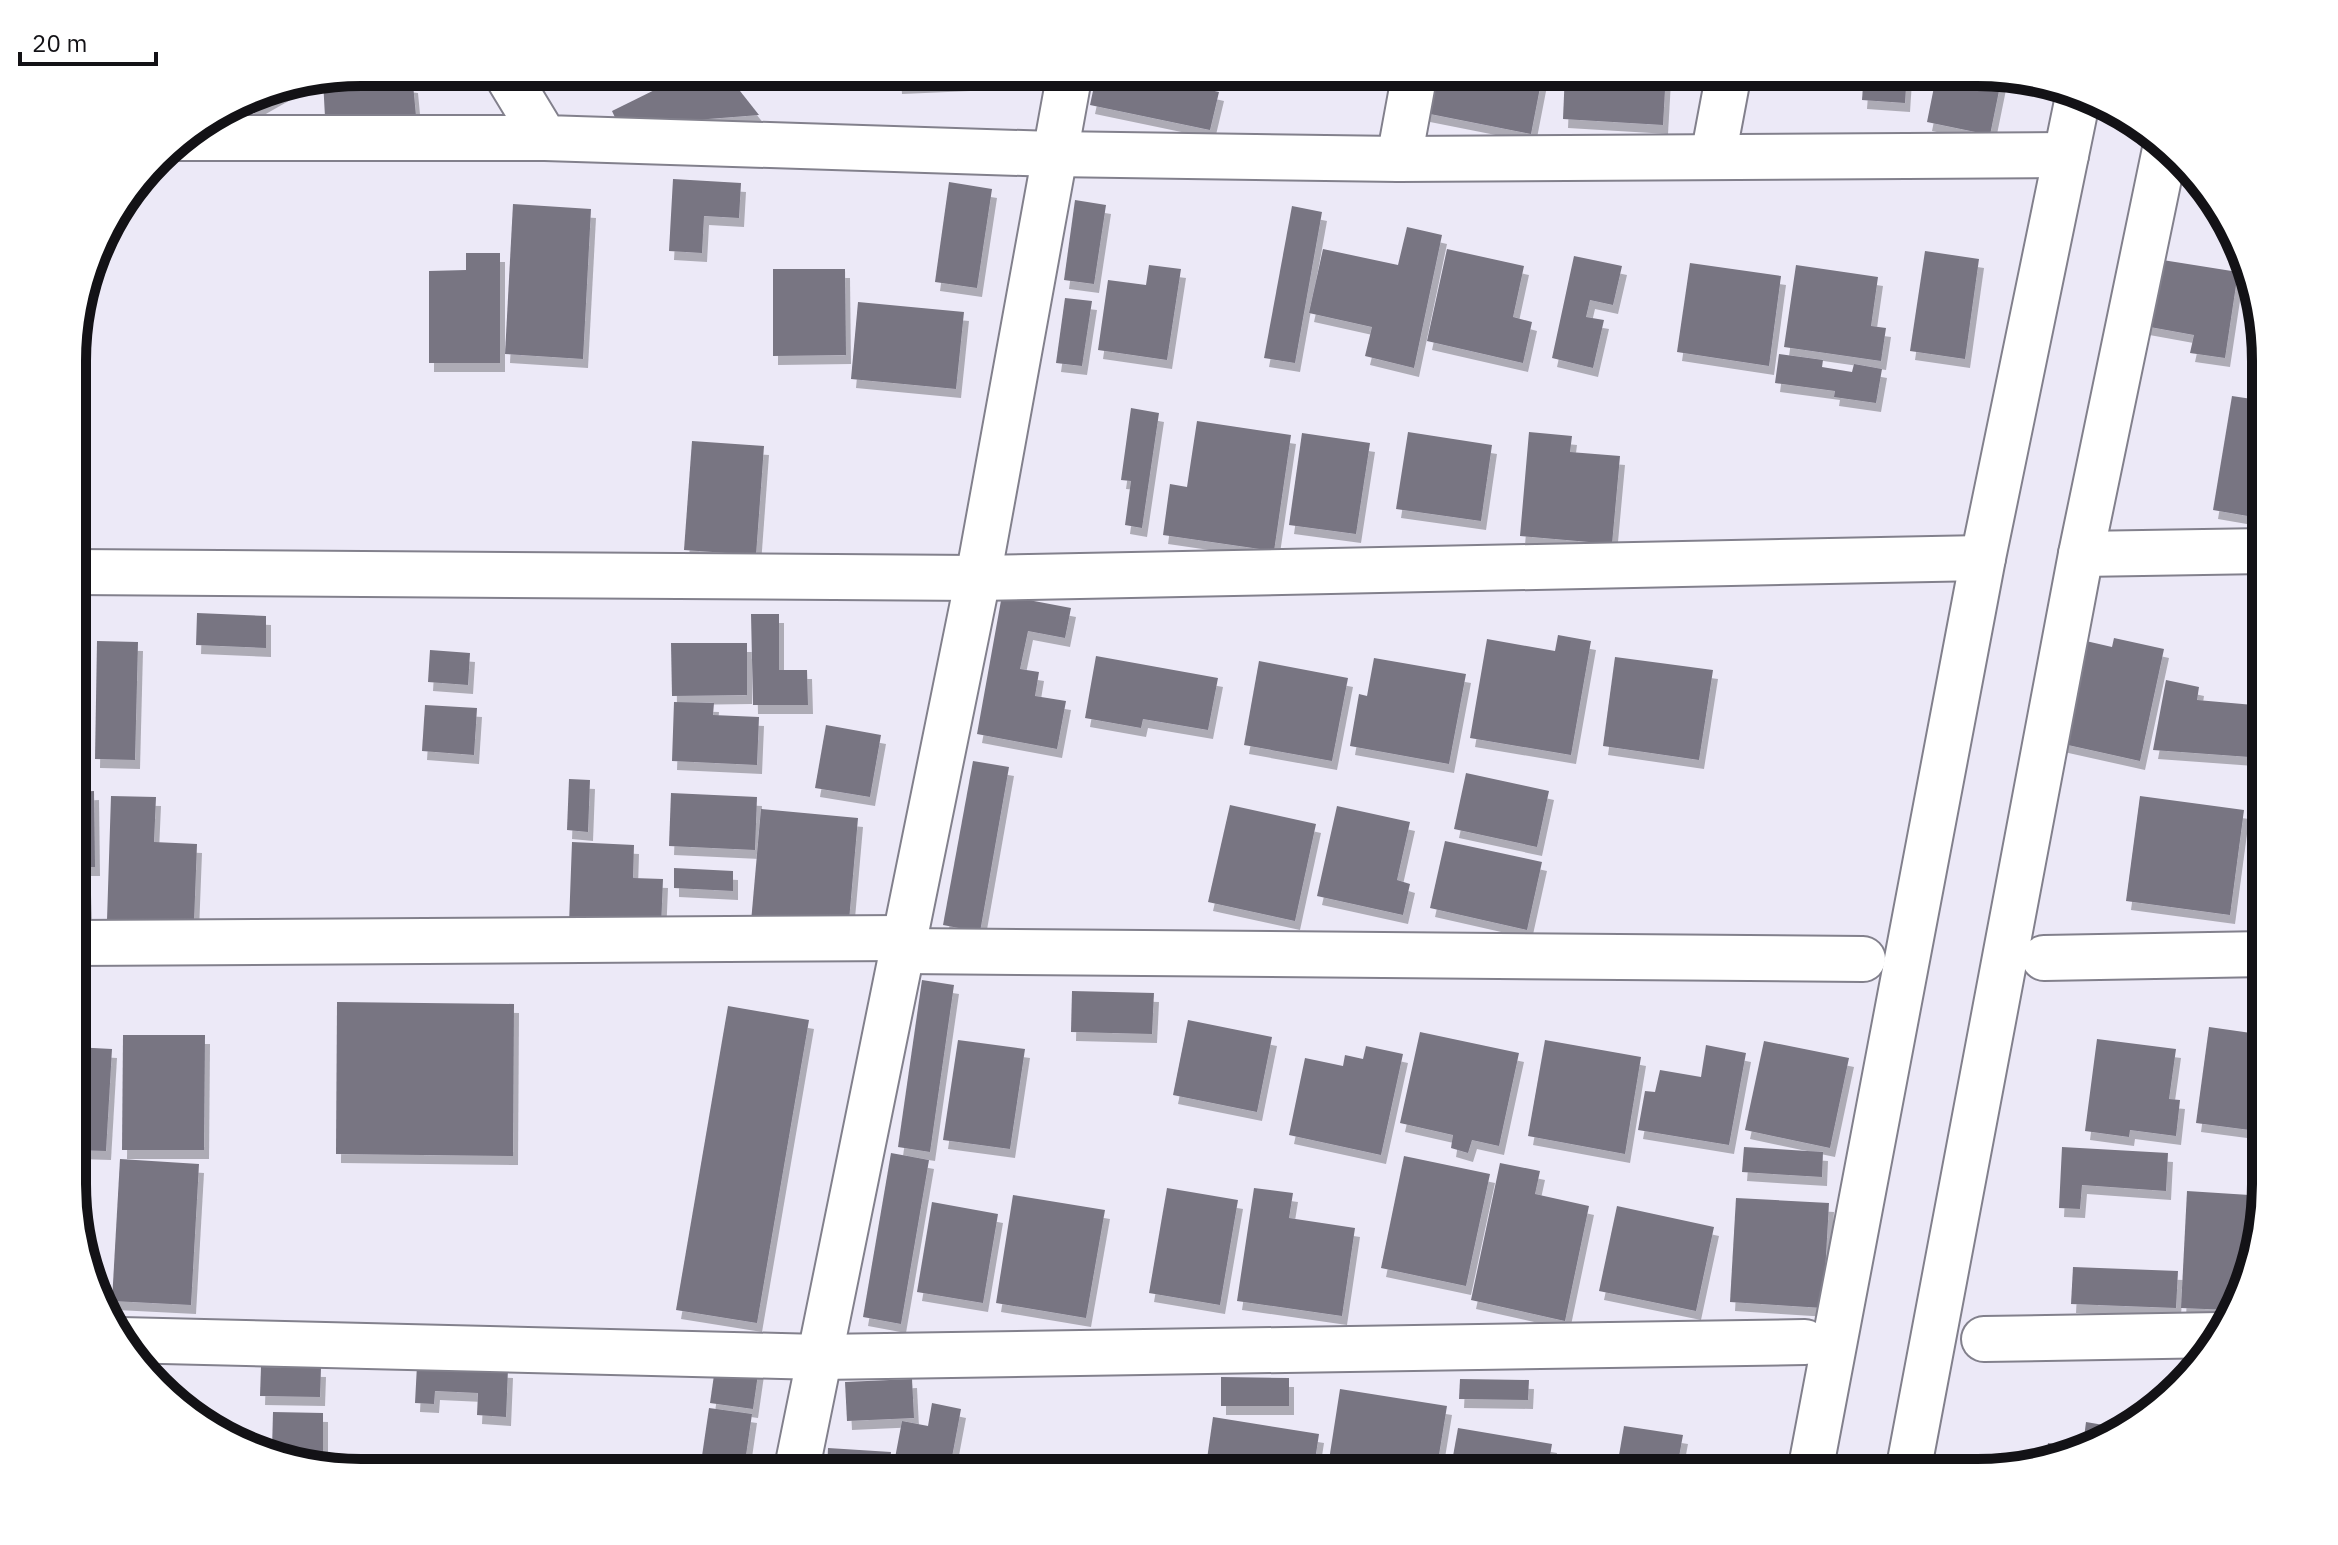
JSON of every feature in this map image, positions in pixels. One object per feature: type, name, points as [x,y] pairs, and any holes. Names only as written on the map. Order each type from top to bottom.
[{"type":"street","points":[[1399,159],[1412,86]]},
{"type":"street","points":[[1713,157],[1726,86]]},
{"type":"street","points":[[514,87],[545,138]]},
{"type":"street","points":[[799,1459],[978,578],[1067,87]]},
{"type":"street","points":[[1813,1458],[1983,558],[2076,105]]},
{"type":"street","points":[[200,138],[545,138],[1053,154],[1399,159],[2066,155]]},
{"type":"street","points":[[1911,1458],[2081,554],[2164,160]]},
{"type":"street","points":[[2081,554],[2251,551]]},
{"type":"street","points":[[86,572],[978,578],[1983,558]]},
{"type":"street","points":[[86,943],[904,944],[1863,959]]},
{"type":"street","points":[[2044,958],[2251,954]]},
{"type":"street","points":[[1984,1339],[2207,1335]]},
{"type":"street","points":[[135,1340],[820,1357],[1805,1342]]},
{"type":"building","points":[[1195,86],[1219,92],[1210,130],[1090,105],[1094,87]]},
{"type":"building","points":[[1425,86],[1540,86],[1531,134],[1420,112]]},
{"type":"building","points":[[1564,86],[1665,86],[1663,125],[1563,119]]},
{"type":"building","points":[[1863,86],[1906,86],[1905,103],[1862,100]]},
{"type":"building","points":[[1934,86],[2000,87],[1990,135],[1927,122]]},
{"type":"building","points":[[413,87],[416,116],[325,117],[323,89]]},
{"type":"building","points":[[661,87],[737,87],[759,115],[619,126],[612,111]]},
{"type":"building","points":[[673,179],[741,183],[739,218],[704,216],[702,253],[669,251]]},
{"type":"building","points":[[949,182],[992,189],[977,288],[935,282]]},
{"type":"building","points":[[1075,200],[1106,205],[1094,284],[1064,280]]},
{"type":"building","points":[[513,204],[591,209],[583,359],[505,354]]},
{"type":"building","points":[[1292,206],[1322,212],[1295,363],[1264,358]]},
{"type":"building","points":[[1407,227],[1442,235],[1414,368],[1365,356],[1372,327],[1309,313],[1323,249],[1398,265]]},
{"type":"building","points":[[1447,249],[1524,266],[1513,317],[1532,322],[1523,363],[1427,341]]},
{"type":"building","points":[[1925,251],[1979,259],[1965,359],[1910,351]]},
{"type":"building","points":[[466,253],[500,253],[500,363],[429,363],[429,271],[466,270]]},
{"type":"building","points":[[1574,256],[1622,266],[1613,305],[1590,300],[1586,317],[1604,320],[1593,368],[1552,358]]},
{"type":"building","points":[[2150,258],[2237,272],[2225,358],[2190,353],[2194,335],[2139,325]]},
{"type":"building","points":[[1690,263],[1781,276],[1769,366],[1677,352]]},
{"type":"building","points":[[1149,265],[1181,269],[1167,360],[1098,350],[1108,280],[1146,285]]},
{"type":"building","points":[[1796,265],[1878,277],[1871,326],[1886,328],[1881,361],[1784,347]]},
{"type":"building","points":[[773,269],[845,269],[846,355],[773,356]]},
{"type":"building","points":[[1065,298],[1092,301],[1082,366],[1056,363]]},
{"type":"building","points":[[858,302],[964,312],[956,389],[851,379]]},
{"type":"building","points":[[1779,354],[1823,360],[1822,367],[1852,372],[1854,364],[1882,369],[1876,403],[1834,397],[1835,391],[1775,383]]},
{"type":"building","points":[[2232,396],[2251,399],[2251,517],[2213,510]]},
{"type":"building","points":[[1131,408],[1159,413],[1142,528],[1125,525],[1131,481],[1121,480]]},
{"type":"building","points":[[1197,421],[1291,435],[1274,551],[1163,535],[1170,484],[1187,487]]},
{"type":"building","points":[[1408,432],[1492,445],[1481,521],[1396,509]]},
{"type":"building","points":[[1529,432],[1572,436],[1570,452],[1620,456],[1612,544],[1520,536]]},
{"type":"building","points":[[1302,433],[1370,443],[1356,534],[1289,525]]},
{"type":"building","points":[[692,441],[764,446],[756,555],[684,550]]},
{"type":"building","points":[[1002,595],[1071,608],[1065,638],[1028,631],[1020,669],[1039,672],[1035,696],[1066,701],[1057,749],[977,734]]},
{"type":"building","points":[[197,613],[266,616],[266,648],[196,645]]},
{"type":"building","points":[[751,614],[779,614],[779,670],[807,670],[808,705],[753,705]]},
{"type":"building","points":[[1558,635],[1591,641],[1571,755],[1470,738],[1487,639],[1555,651]]},
{"type":"building","points":[[2073,638],[2112,647],[2114,638],[2164,649],[2140,761],[2050,741]]},
{"type":"building","points":[[97,641],[138,642],[135,760],[95,759]]},
{"type":"building","points":[[671,643],[747,643],[747,695],[672,696]]},
{"type":"building","points":[[430,650],[470,653],[468,685],[428,682]]},
{"type":"building","points":[[1096,656],[1218,678],[1208,730],[1143,719],[1141,728],[1085,718]]},
{"type":"building","points":[[1615,657],[1713,670],[1699,760],[1603,746]]},
{"type":"building","points":[[1374,658],[1466,674],[1449,764],[1350,746],[1359,694],[1367,696]]},
{"type":"building","points":[[1259,661],[1348,678],[1332,761],[1244,745]]},
{"type":"building","points":[[2166,680],[2199,687],[2197,700],[2251,705],[2251,757],[2153,750]]},
{"type":"building","points":[[674,702],[714,703],[713,715],[759,717],[757,765],[672,761]]},
{"type":"building","points":[[425,705],[477,708],[474,755],[422,751]]},
{"type":"building","points":[[826,725],[881,735],[870,797],[815,788]]},
{"type":"building","points":[[973,761],[1009,767],[980,932],[943,925]]},
{"type":"building","points":[[1466,773],[1549,791],[1537,847],[1454,829]]},
{"type":"building","points":[[569,779],[590,780],[588,832],[567,830]]},
{"type":"building","points":[[86,791],[94,791],[95,867],[86,867]]},
{"type":"building","points":[[671,793],[757,797],[755,850],[669,846]]},
{"type":"building","points":[[111,796],[156,797],[154,842],[197,844],[194,922],[107,920]]},
{"type":"building","points":[[2140,796],[2244,810],[2230,915],[2126,901]]},
{"type":"building","points":[[1230,805],[1316,824],[1295,921],[1208,902]]},
{"type":"building","points":[[1337,806],[1410,822],[1397,880],[1410,884],[1403,915],[1317,896]]},
{"type":"building","points":[[761,809],[858,818],[848,932],[751,922]]},
{"type":"building","points":[[1445,841],[1542,862],[1527,930],[1430,908]]},
{"type":"building","points":[[572,842],[634,845],[633,878],[663,879],[661,927],[569,924]]},
{"type":"building","points":[[674,868],[733,871],[733,891],[674,888]]},
{"type":"building","points":[[922,980],[954,985],[930,1152],[898,1147]]},
{"type":"building","points":[[1072,991],[1154,993],[1152,1034],[1071,1032]]},
{"type":"building","points":[[337,1002],[514,1004],[513,1156],[336,1154]]},
{"type":"building","points":[[728,1006],[809,1020],[757,1323],[676,1310]]},
{"type":"building","points":[[1188,1020],[1272,1037],[1257,1112],[1173,1095]]},
{"type":"building","points":[[2209,1027],[2251,1033],[2251,1130],[2196,1123]]},
{"type":"building","points":[[1420,1032],[1519,1053],[1499,1146],[1472,1140],[1468,1153],[1451,1148],[1453,1135],[1400,1123]]},
{"type":"building","points":[[123,1035],[205,1035],[204,1150],[122,1150]]},
{"type":"building","points":[[2097,1039],[2176,1049],[2169,1099],[2180,1100],[2176,1136],[2130,1130],[2129,1137],[2085,1131]]},
{"type":"building","points":[[958,1040],[1025,1049],[1010,1149],[943,1140]]},
{"type":"building","points":[[1545,1040],[1641,1057],[1625,1154],[1528,1136]]},
{"type":"building","points":[[1764,1041],[1849,1058],[1830,1148],[1745,1130]]},
{"type":"building","points":[[1706,1045],[1746,1053],[1729,1145],[1638,1130],[1645,1091],[1655,1092],[1660,1070],[1701,1077]]},
{"type":"building","points":[[1366,1046],[1403,1054],[1381,1155],[1289,1135],[1305,1058],[1343,1066],[1345,1055],[1363,1059]]},
{"type":"building","points":[[86,1048],[112,1049],[106,1151],[86,1150]]},
{"type":"building","points":[[1744,1147],[1823,1152],[1822,1177],[1742,1172]]},
{"type":"building","points":[[2062,1147],[2168,1153],[2166,1191],[2082,1185],[2080,1209],[2059,1208]]},
{"type":"building","points":[[891,1153],[929,1160],[901,1324],[863,1317]]},
{"type":"building","points":[[1404,1156],[1490,1174],[1466,1286],[1381,1268]]},
{"type":"building","points":[[120,1159],[199,1164],[191,1305],[112,1301]]},
{"type":"building","points":[[1500,1163],[1540,1171],[1535,1194],[1589,1206],[1565,1321],[1471,1300]]},
{"type":"building","points":[[1167,1188],[1238,1200],[1220,1305],[1149,1293]]},
{"type":"building","points":[[1254,1188],[1293,1193],[1289,1218],[1355,1228],[1342,1316],[1237,1301]]},
{"type":"building","points":[[2187,1191],[2251,1195],[2247,1238],[2222,1310],[2181,1308]]},
{"type":"building","points":[[1013,1195],[1105,1210],[1086,1318],[996,1303]]},
{"type":"building","points":[[1736,1198],[1829,1203],[1823,1308],[1730,1302]]},
{"type":"building","points":[[932,1202],[998,1214],[983,1303],[917,1292]]},
{"type":"building","points":[[1617,1206],[1714,1227],[1696,1311],[1599,1291]]},
{"type":"building","points":[[2073,1267],[2178,1271],[2176,1308],[2071,1304]]},
{"type":"building","points":[[716,1361],[759,1367],[753,1409],[710,1403]]},
{"type":"building","points":[[417,1365],[508,1369],[506,1417],[477,1415],[478,1393],[435,1391],[434,1404],[415,1403]]},
{"type":"building","points":[[261,1367],[321,1368],[320,1397],[260,1396]]},
{"type":"building","points":[[1221,1377],[1289,1378],[1289,1406],[1221,1406]]},
{"type":"building","points":[[912,1379],[914,1418],[847,1421],[845,1382]]},
{"type":"building","points":[[1460,1379],[1529,1380],[1528,1400],[1459,1399]]},
{"type":"building","points":[[1340,1389],[1447,1406],[1438,1458],[1329,1458]]},
{"type":"building","points":[[932,1403],[961,1409],[952,1459],[895,1458],[902,1421],[928,1426]]},
{"type":"building","points":[[709,1408],[752,1414],[745,1459],[702,1456]]},
{"type":"building","points":[[273,1412],[323,1413],[323,1452],[294,1451],[272,1444]]},
{"type":"building","points":[[1213,1417],[1319,1434],[1315,1458],[1207,1458]]},
{"type":"building","points":[[2086,1422],[2107,1426],[2084,1437]]},
{"type":"building","points":[[1624,1426],[1683,1435],[1679,1458],[1619,1458]]},
{"type":"building","points":[[1458,1428],[1552,1444],[1550,1458],[1453,1458]]},
{"type":"building","points":[[2048,1443],[2061,1445],[2048,1450]]},
{"type":"building","points":[[828,1448],[891,1452],[890,1459],[828,1459]]}]
